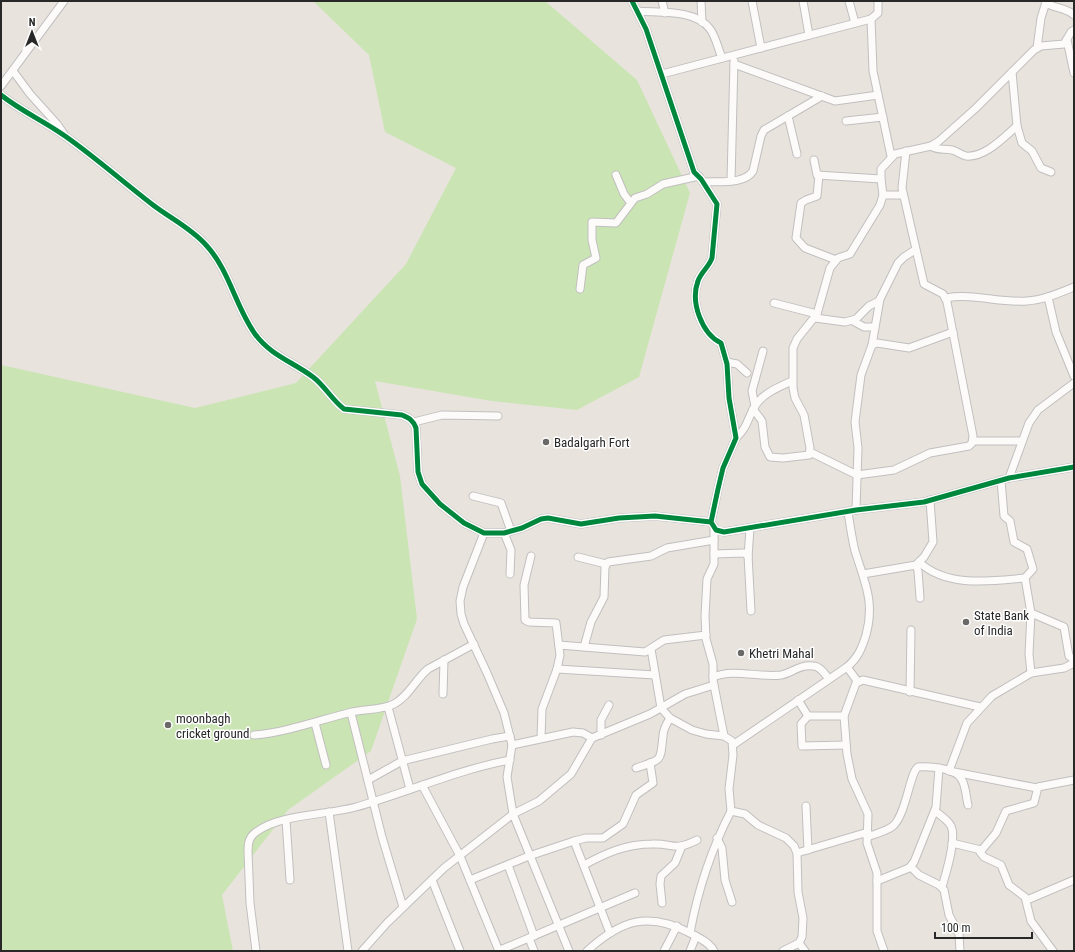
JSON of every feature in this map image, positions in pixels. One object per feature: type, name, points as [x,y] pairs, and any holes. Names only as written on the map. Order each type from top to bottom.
[{"type":"street","points":[[1,86],[64,1]]},
{"type":"street","points":[[632,1],[646,29],[694,172],[701,179],[717,204],[717,219],[710,265],[700,276],[696,285],[697,303],[699,316],[709,333],[715,340],[721,343],[727,362],[729,398],[736,438]]},
{"type":"street","points":[[662,1],[664,13]]},
{"type":"street","points":[[701,1],[702,22]]},
{"type":"street","points":[[752,1],[761,48]]},
{"type":"street","points":[[803,1],[809,35]]},
{"type":"street","points":[[849,1],[855,23]]},
{"type":"street","points":[[662,74],[871,19],[878,13],[878,1]]},
{"type":"street","points":[[1037,48],[1041,18],[1046,2],[1050,6],[1068,10],[1074,14]]},
{"type":"street","points":[[637,11],[685,15],[702,22],[711,30],[722,58]]},
{"type":"street","points":[[871,19],[873,72],[891,156]]},
{"type":"street","points":[[810,452],[804,416],[795,398],[792,381],[794,344],[816,316],[828,274],[836,260],[850,254],[884,195],[880,179],[881,169],[891,156],[906,151],[931,146],[943,138],[1037,48],[1061,45],[1067,40],[1071,32],[1074,30]]},
{"type":"street","points":[[1067,40],[1074,73]]},
{"type":"street","points":[[732,181],[734,55]]},
{"type":"street","points":[[734,64],[839,101],[878,95]]},
{"type":"street","points":[[13,71],[30,94],[57,124],[64,135]]},
{"type":"street","points":[[1012,72],[1017,126],[1024,144],[1032,151],[1041,168],[1050,172]]},
{"type":"street","points":[[1,95],[20,110],[64,135],[169,218],[193,232],[206,245],[228,277],[244,317],[265,347],[313,377],[325,387],[337,403],[344,409],[402,414],[414,422],[442,416],[498,416]]},
{"type":"street","points":[[580,289],[582,267],[596,258],[592,243],[591,223],[596,221],[618,222],[630,202],[635,198],[647,194],[662,184],[701,179],[732,181],[750,176],[753,171],[762,132],[822,96]]},
{"type":"street","points":[[788,116],[797,154]]},
{"type":"street","points":[[846,121],[883,117]]},
{"type":"street","points":[[931,146],[939,150],[953,150],[964,156],[974,155],[996,143],[1017,126]]},
{"type":"street","points":[[810,452],[857,475],[894,470],[930,453],[969,446],[973,441],[946,298],[940,292],[924,284],[915,250],[903,195],[902,182],[906,151]]},
{"type":"street","points":[[814,160],[815,172],[818,175],[817,196],[801,203],[796,238],[805,248],[836,260]]},
{"type":"street","points":[[616,175],[624,194],[630,202]]},
{"type":"street","points":[[818,175],[880,179]]},
{"type":"street","points":[[884,195],[903,195]]},
{"type":"street","points":[[853,321],[869,306],[878,302],[901,259],[915,250]]},
{"type":"street","points":[[946,298],[964,296],[1018,301],[1048,297],[1074,287]]},
{"type":"street","points":[[733,745],[848,667],[861,651],[869,623],[871,605],[855,549],[852,511],[857,475],[858,448],[854,422],[861,375],[872,345],[881,297]]},
{"type":"street","points":[[1048,297],[1056,332],[1074,376]]},
{"type":"street","points":[[774,303],[816,316],[845,322],[853,321],[864,327],[875,327]]},
{"type":"street","points":[[872,345],[877,343],[908,348],[953,332]]},
{"type":"street","points":[[763,351],[752,391],[754,407],[762,421],[766,447],[770,457],[805,456],[809,455],[810,452]]},
{"type":"street","points":[[727,362],[737,364],[747,373]]},
{"type":"street","points":[[724,736],[714,685],[713,664],[706,635],[706,585],[708,575],[714,564],[713,525],[723,468],[736,438],[745,429],[754,407],[770,392],[792,381]]},
{"type":"street","points":[[1009,478],[1029,423],[1038,410],[1074,384]]},
{"type":"street","points":[[414,422],[418,472],[422,484],[440,504],[464,523],[484,533],[508,532],[548,518],[581,524],[619,518],[655,516],[713,525],[718,532],[724,532],[930,500],[1000,480],[1074,467]]},
{"type":"street","points":[[973,441],[1022,441]]},
{"type":"street","points":[[863,574],[918,563],[926,568],[948,576],[976,582],[1025,578],[1033,569],[1026,549],[1014,542],[1010,521],[1004,516],[1000,480]]},
{"type":"street","points":[[473,496],[501,504],[511,550],[510,574]]},
{"type":"street","points":[[920,598],[918,563],[933,542],[930,500]]},
{"type":"street","points":[[750,528],[748,557],[751,611]]},
{"type":"street","points":[[484,533],[463,587],[460,601],[464,624],[504,713],[512,745],[507,777],[514,814],[529,856],[570,951]]},
{"type":"street","points":[[578,557],[606,564],[610,561],[651,556],[672,547],[714,540]]},
{"type":"street","points":[[714,554],[744,553],[748,557]]},
{"type":"street","points":[[531,556],[524,585],[525,620],[529,622],[556,623],[560,652],[557,669],[544,700],[541,738]]},
{"type":"street","points":[[584,647],[591,622],[604,597],[606,564]]},
{"type":"street","points":[[1025,578],[1032,613],[1029,654],[1030,673]]},
{"type":"street","points":[[949,771],[967,723],[980,707],[1000,690],[1030,673],[1064,668],[1074,661],[1069,656],[1064,627],[1032,613]]},
{"type":"street","points":[[910,692],[911,630]]},
{"type":"street","points":[[559,645],[645,652],[664,640],[706,635]]},
{"type":"street","points":[[254,735],[278,733],[351,713],[388,707],[402,698],[422,674],[474,644]]},
{"type":"street","points":[[651,649],[660,708],[670,718],[699,733],[724,736],[732,741],[733,745],[729,789],[731,810],[717,838],[702,881],[690,951]]},
{"type":"street","points":[[443,694],[444,660]]},
{"type":"street","points":[[713,677],[730,672],[780,675],[801,666],[814,666],[820,669],[829,679]]},
{"type":"street","points":[[848,667],[858,682]]},
{"type":"street","points":[[557,669],[655,674]]},
{"type":"street","points":[[858,682],[865,681],[980,707]]},
{"type":"street","points":[[858,682],[844,716],[846,745],[852,778],[868,814],[868,848],[875,866],[877,881],[877,931],[884,951]]},
{"type":"street","points":[[362,951],[370,940],[403,907],[460,856],[514,814],[539,801],[571,774],[592,738],[650,714],[685,694],[714,685]]},
{"type":"street","points":[[798,700],[808,716]]},
{"type":"street","points":[[602,735],[601,720],[609,706]]},
{"type":"street","points":[[388,707],[410,789]]},
{"type":"street","points":[[351,713],[403,907]]},
{"type":"street","points":[[844,716],[808,716],[801,724],[802,746],[846,745]]},
{"type":"street","points":[[636,768],[656,760],[662,754],[663,733],[670,718]]},
{"type":"street","points":[[315,723],[326,765]]},
{"type":"street","points":[[512,745],[573,732],[583,733],[592,738]]},
{"type":"street","points":[[368,780],[402,761],[510,736]]},
{"type":"street","points":[[256,951],[250,903],[248,842],[256,831],[286,820],[329,812],[374,801],[462,770],[510,760]]},
{"type":"street","points":[[470,880],[529,856],[574,841],[589,838],[601,839],[623,824],[637,793],[653,783],[650,763]]},
{"type":"street","points":[[797,853],[890,828],[896,823],[909,792],[914,770],[920,767],[939,768],[1037,788],[1042,785],[1074,780]]},
{"type":"street","points":[[877,881],[911,867],[935,811],[939,768]]},
{"type":"street","points":[[949,771],[962,779],[968,805]]},
{"type":"street","points":[[422,785],[460,856],[499,951],[635,893]]},
{"type":"street","points":[[981,850],[996,833],[1006,811],[1034,803],[1037,788]]},
{"type":"street","points":[[806,806],[808,850]]},
{"type":"street","points":[[731,810],[745,814],[758,825],[786,838],[794,846],[797,853],[798,892],[803,918],[801,948],[783,951]]},
{"type":"street","points":[[935,811],[951,826],[952,842],[942,887],[949,915],[959,934],[960,951]]},
{"type":"street","points":[[329,812],[348,951]]},
{"type":"street","points":[[286,820],[290,880]]},
{"type":"street","points":[[717,838],[722,848],[725,880],[732,902]]},
{"type":"street","points":[[584,865],[610,851],[630,845],[652,844],[682,846],[697,840]]},
{"type":"street","points":[[574,841],[610,933]]},
{"type":"street","points":[[952,842],[981,850]]},
{"type":"street","points":[[662,903],[660,884],[661,876],[675,863],[682,846]]},
{"type":"street","points":[[981,850],[982,856],[1001,865],[1009,885],[1025,897],[1027,900],[1031,922],[1053,951]]},
{"type":"street","points":[[508,865],[532,937],[534,951]]},
{"type":"street","points":[[911,867],[924,879],[942,887]]},
{"type":"street","points":[[432,880],[460,951]]},
{"type":"street","points":[[1027,900],[1074,880]]},
{"type":"street","points":[[587,951],[610,933],[631,923],[646,920],[666,922],[677,926],[693,934],[711,946],[714,951]]},
{"type":"street","points":[[664,951],[677,926]]},
{"type":"green space","points":[[313,1],[545,1],[637,80],[690,193],[639,377],[577,410],[492,401],[375,381],[400,476],[417,619],[371,751],[288,810],[222,895],[233,951],[1,951],[1,365],[195,408],[296,383],[406,264],[456,168],[385,132],[369,55]]},
{"type":"cycle path","points":[[632,1],[646,29],[694,172],[701,179],[717,204],[712,258],[701,275],[696,289],[699,316],[708,332],[714,339],[721,343],[727,364],[729,398],[736,438],[723,468],[718,489],[711,522],[716,530],[724,532],[856,510],[924,502],[1009,478],[1074,467]]},
{"type":"cycle path","points":[[1,95],[76,144],[153,205],[187,228],[200,239],[214,255],[221,266],[242,312],[255,334],[275,353],[313,377],[344,409],[402,415],[414,423],[416,428],[418,472],[422,484],[440,504],[464,523],[484,533],[504,533],[522,528],[541,519],[548,518],[581,524],[619,518],[655,516],[711,522]]},
{"type":"place","name":"Badalgarh Fort","points":[[546,442]]},
{"type":"place","name":"State Bank of India","points":[[966,622]]},
{"type":"place","name":"Khetri Mahal","points":[[741,653]]},
{"type":"place","name":"moonbagh cricket ground","points":[[168,725]]}]
